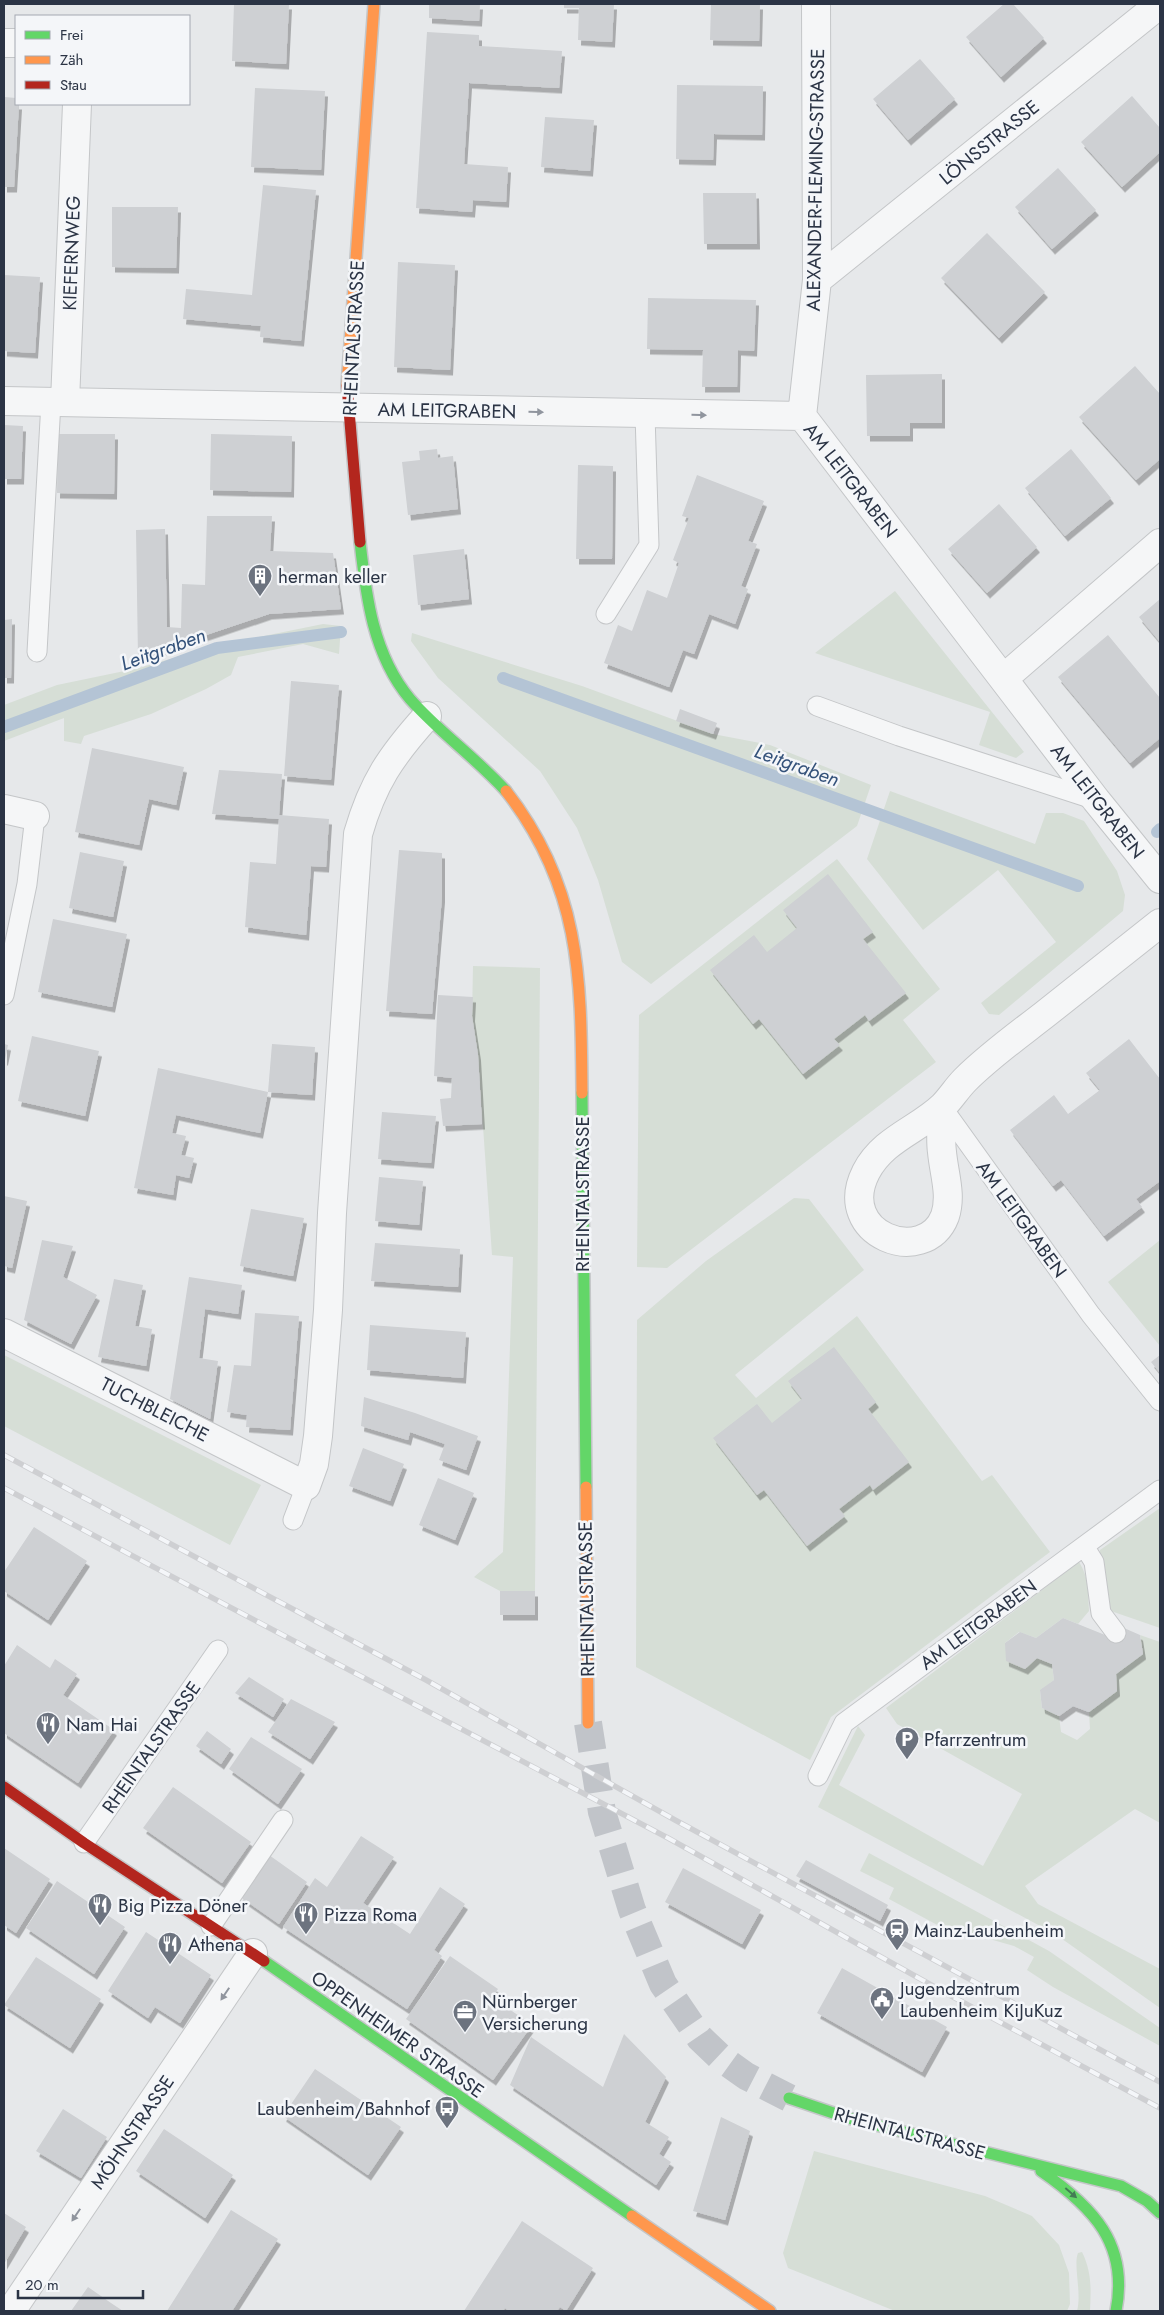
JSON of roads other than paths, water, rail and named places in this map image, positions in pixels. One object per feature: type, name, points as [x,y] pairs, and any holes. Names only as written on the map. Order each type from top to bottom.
[{"type":"street","name":"RHEINTALSTRASSE","points":[[374,4],[348,407],[364,582],[372,620],[390,668],[406,693],[427,716],[492,774],[513,800],[553,868],[565,903],[575,943],[581,1016],[588,1723]]},
{"type":"street","name":"ALEXANDER-FLEMING-STRASSE","points":[[802,416],[817,280],[816,4]]},
{"type":"street","name":"LÖNSSTRASSE","points":[[817,280],[1160,4]]},
{"type":"street","name":"KIEFERNWEG","points":[[58,402],[77,105]]},
{"type":"street","points":[[4,401],[348,407]]},
{"type":"street","name":"AM LEITGRABEN","points":[[348,407],[802,416],[1096,800],[1160,879]]},
{"type":"street","points":[[1004,678],[1160,543]]},
{"type":"street","points":[[306,1486],[314,1464],[325,1349],[358,834],[373,789],[406,740],[427,716]]},
{"type":"street","points":[[4,809],[35,816]]},
{"type":"street","name":"AM LEITGRABEN","points":[[942,1107],[941,1151],[949,1198],[944,1217],[931,1234],[913,1242],[894,1240],[879,1234],[869,1227],[862,1212],[860,1197],[862,1180],[871,1163],[885,1147],[942,1107],[964,1080],[1000,1049],[1160,924]]},
{"type":"street","name":"TUCHBLEICHE","points":[[4,1333],[306,1486]]},
{"type":"street","name":"OPPENHEIMER STRASSE","points":[[4,1787],[84,1844],[253,1953],[486,2117],[770,2311]]},
{"type":"street","name":"MÖHNSTRASSE","points":[[11,2311],[253,1953]]},
{"type":"street","name":"RHEINTALSTRASSE","points":[[790,2098],[848,2118],[1121,2186],[1148,2201],[1160,2213]]},
{"type":"street","name":"RHEINTALSTRASSE","points":[[1031,2165],[1060,2183],[1088,2207],[1103,2227],[1113,2250],[1118,2269],[1120,2292],[1116,2311]]},
{"type":"lane","points":[[36,652],[58,402]]},
{"type":"lane","points":[[606,614],[650,545],[645,414]]},
{"type":"lane","points":[[817,706],[899,736],[1096,800]]},
{"type":"lane","points":[[4,995],[27,884],[35,816]]},
{"type":"lane","name":"AM LEITGRABEN","points":[[942,1107],[1091,1316],[1160,1401]]},
{"type":"lane","points":[[292,1520],[306,1486]]},
{"type":"lane","name":"AM LEITGRABEN","points":[[818,1776],[844,1723],[1160,1490]]},
{"type":"lane","points":[[1084,1546],[1094,1562],[1100,1613],[1116,1633]]},
{"type":"lane","name":"RHEINTALSTRASSE","points":[[84,1844],[218,1650]]},
{"type":"lane","points":[[211,1926],[283,1820]]},
{"type":"waterway","name":"Leitgraben","points":[[4,727],[217,648],[341,632]]},
{"type":"waterway","name":"Leitgraben","points":[[503,678],[1078,886]]},
{"type":"waterway","points":[[1157,832],[1160,829]]},
{"type":"tunnel","points":[[588,1723],[602,1812],[632,1910],[663,1984],[700,2038],[721,2058],[746,2076],[789,2098]]},
{"type":"railway","points":[[4,1455],[426,1680],[675,1820],[1160,2082]]},
{"type":"railway","points":[[4,1488],[668,1838],[942,1991],[1160,2108]]},
{"type":"place","name":"herman keller","points":[[260,597]]},
{"type":"place","name":"Nam Hai","points":[[48,1745]]},
{"type":"place","name":"Pfarrzentrum","points":[[907,1760]]},
{"type":"place","name":"Big Pizza Döner","points":[[100,1926]]},
{"type":"place","name":"Pizza Roma","points":[[306,1935]]},
{"type":"place","name":"Mainz-Laubenheim","points":[[897,1951]]},
{"type":"place","name":"Athena","points":[[170,1965]]},
{"type":"place","name":"Jugendzentrum Laubenheim KiJuKuz","points":[[882,2020]]},
{"type":"place","name":"Nürnberger Versicherung","points":[[465,2033]]},
{"type":"place","name":"Laubenheim/Bahnhof","points":[[447,2129]]}]
